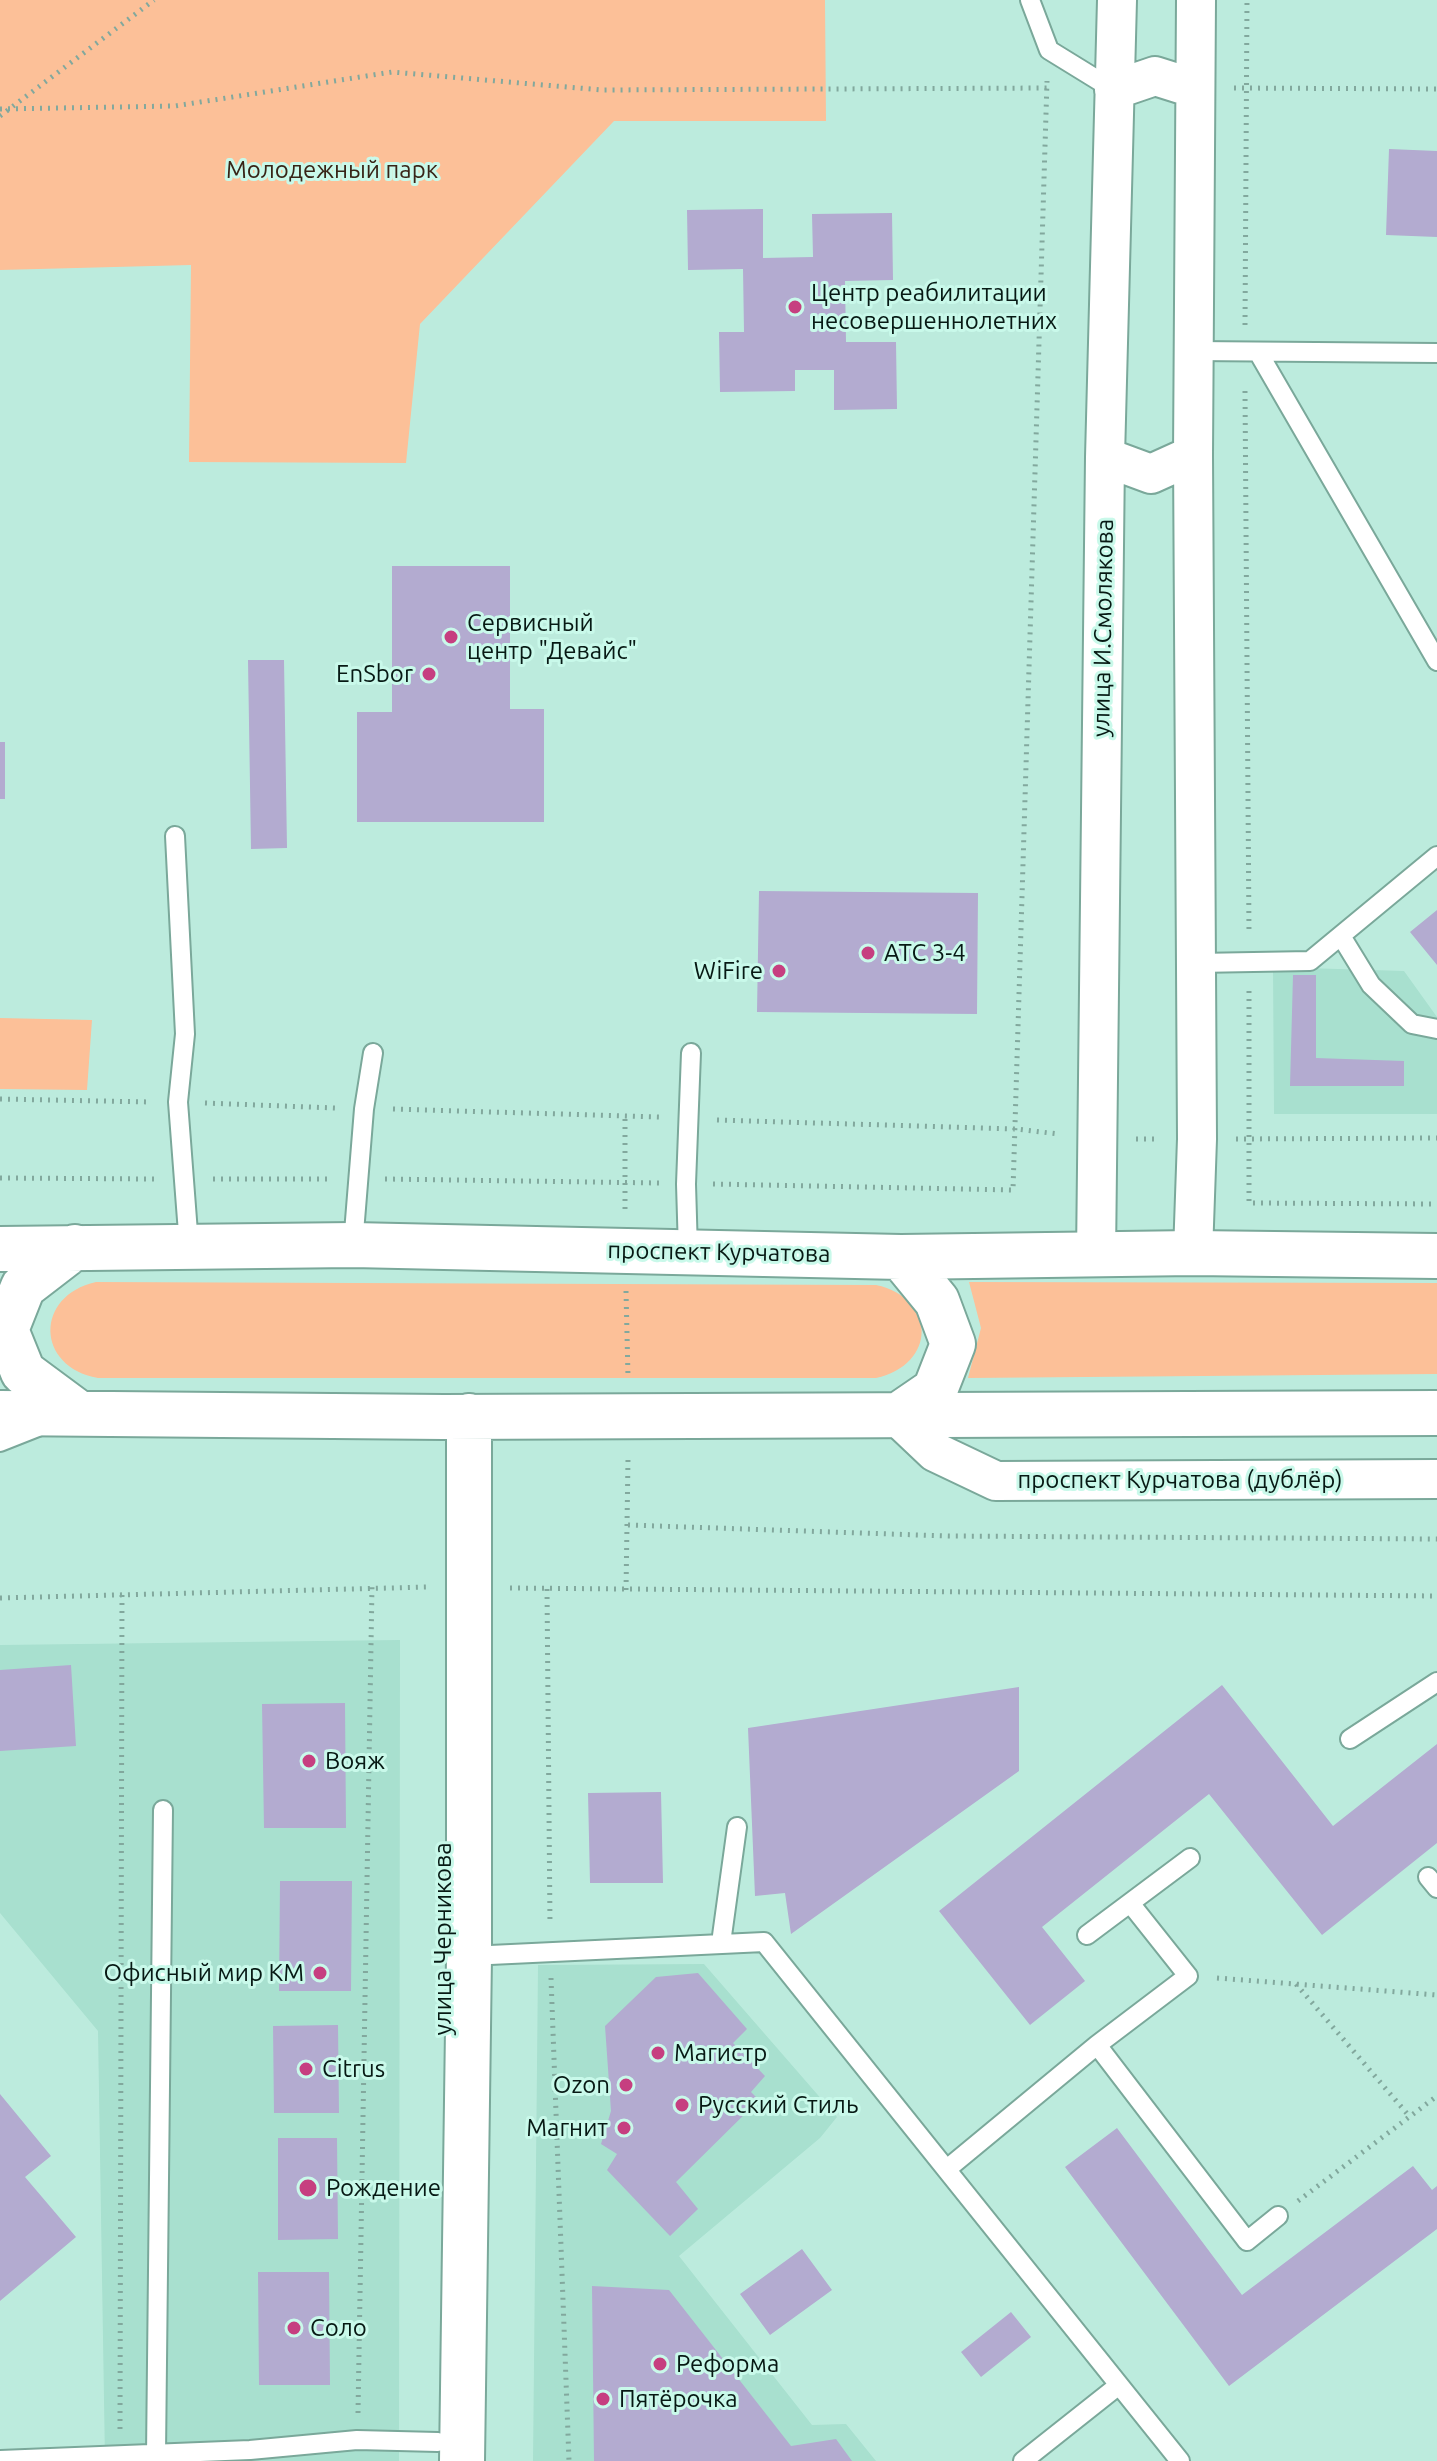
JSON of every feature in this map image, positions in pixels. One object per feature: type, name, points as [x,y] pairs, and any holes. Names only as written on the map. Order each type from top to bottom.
[{"type":"main road","name":"проспект Курчатова","points":[[0,1249],[353,1245],[901,1257],[1193,1253],[1437,1256]]},
{"type":"main road","points":[[75,1247],[23,1287],[6,1330],[23,1372],[77,1412]]},
{"type":"main road","points":[[897,1416],[935,1390],[953,1344],[937,1301],[901,1257]]},
{"type":"main road","points":[[0,1413],[456,1416],[1437,1413]]},
{"type":"main road","name":"улица Черникова","points":[[446,2455],[456,1416]]},
{"type":"main road","name":"улица Черникова","points":[[446,2455],[469,1956],[456,1587]]},
{"type":"street","name":"улица И.Смолякова","points":[[1096,1256],[1105,457],[1117,0]]},
{"type":"street","points":[[1193,1253],[1197,1139],[1193,455],[1193,88],[1196,0]]},
{"type":"street","points":[[1114,90],[1155,76],[1193,88]]},
{"type":"street","points":[[1105,457],[1151,474],[1193,455]]},
{"type":"street","name":"проспект Курчатова (дублёр)","points":[[897,1416],[935,1452],[996,1481],[1437,1479]]},
{"type":"lane","points":[[1030,0],[1049,50],[1114,90]]},
{"type":"lane","points":[[1194,351],[1437,353]]},
{"type":"lane","points":[[1252,352],[1437,661]]},
{"type":"lane","points":[[175,836],[185,1034],[178,1102],[189,1246]]},
{"type":"lane","points":[[1197,963],[1310,961],[1437,856]]},
{"type":"lane","points":[[1341,936],[1371,985],[1412,1024],[1437,1029]]},
{"type":"lane","points":[[353,1245],[364,1109],[373,1053]]},
{"type":"lane","points":[[688,1251],[686,1184],[691,1053]]},
{"type":"lane","points":[[0,1442],[77,1412]]},
{"type":"lane","points":[[1350,1739],[1437,1682]]},
{"type":"lane","points":[[156,2454],[163,1810]]},
{"type":"lane","points":[[721,1943],[737,1827]]},
{"type":"lane","points":[[1087,1935],[1190,1858]]},
{"type":"lane","points":[[947,2169],[1097,2045],[1188,1976],[1130,1903]]},
{"type":"lane","points":[[469,1956],[764,1942],[1180,2461]]},
{"type":"lane","points":[[1097,2045],[1247,2241],[1278,2216]]},
{"type":"lane","points":[[1023,2461],[1119,2385]]},
{"type":"lane","points":[[0,2460],[156,2454],[357,2440],[446,2455]]},
{"type":"path","points":[[0,116],[154,0]]},
{"type":"path","points":[[1247,0],[1252,352],[1249,1203],[1437,1204]]},
{"type":"path","points":[[0,1178],[357,1179],[1013,1190],[1049,50]]},
{"type":"path","points":[[0,109],[175,106],[392,72],[602,90],[1114,90]]},
{"type":"path","points":[[1193,88],[1437,89]]},
{"type":"path","points":[[0,1099],[625,1115],[1017,1129],[1097,1139],[1437,1138]]},
{"type":"path","points":[[625,1115],[629,1414],[626,1590]]},
{"type":"path","points":[[628,1525],[948,1536],[1437,1539]]},
{"type":"path","points":[[357,2440],[372,1586]]},
{"type":"path","points":[[0,1598],[372,1586],[1437,1596]]},
{"type":"path","points":[[547,1589],[550,1952],[569,2461]]},
{"type":"path","points":[[120,2455],[122,1594]]},
{"type":"path","points":[[1188,1976],[1437,1995]]},
{"type":"path","points":[[1296,1984],[1410,2117]]},
{"type":"path","points":[[1278,2216],[1437,2096]]},
{"type":"shaded area","points":[[1273,967],[1404,971],[1437,1017],[1437,1114],[1274,1114]]},
{"type":"shaded area","points":[[400,1640],[399,2461],[105,2461],[98,2031],[0,1913],[0,1645]]},
{"type":"shaded area","points":[[704,1964],[837,2117],[820,2138],[679,2256],[812,2425],[846,2424],[876,2461],[533,2461],[538,1965]]},
{"type":"green space","name":"Молодежный парк","points":[[0,0],[825,0],[826,121],[614,121],[420,324],[406,463],[189,462],[191,265],[0,270]]},
{"type":"green space","points":[[0,1018],[92,1020],[87,1090],[0,1089]]},
{"type":"green space","points":[[96,1282],[876,1285],[896,1292],[910,1303],[919,1317],[922,1332],[919,1346],[910,1360],[896,1371],[876,1378],[98,1378],[78,1371],[63,1360],[54,1346],[50,1331],[61,1301],[76,1290]]},
{"type":"green space","points":[[969,1282],[1437,1283],[1437,1374],[968,1378],[981,1328]]},
{"type":"building","points":[[1389,149],[1437,151],[1437,237],[1386,235]]},
{"type":"building","name":"Центр реабилитации несовершеннолетних","points":[[763,209],[763,258],[813,257],[812,214],[892,213],[893,280],[845,281],[846,342],[896,342],[897,409],[834,410],[834,370],[795,370],[795,391],[720,392],[719,332],[744,332],[743,269],[688,270],[687,210]]},
{"type":"building","name":"Сервисный центр \"Девайс\"","points":[[392,566],[510,566],[510,709],[544,709],[544,822],[357,822],[357,712],[392,712]]},
{"type":"building","points":[[248,660],[284,660],[287,848],[251,849]]},
{"type":"building","points":[[0,742],[5,742],[5,799],[0,799]]},
{"type":"building","name":"АТС 3-4","points":[[759,891],[978,893],[977,1014],[757,1012]]},
{"type":"building","points":[[1437,910],[1437,965],[1410,932]]},
{"type":"building","points":[[1293,975],[1316,975],[1316,1058],[1404,1061],[1404,1086],[1290,1086]]},
{"type":"building","points":[[71,1665],[76,1746],[0,1751],[0,1670]]},
{"type":"building","points":[[1222,1685],[1333,1826],[1437,1744],[1437,1843],[1322,1935],[1209,1794],[1042,1927],[1085,1981],[1030,2025],[939,1911]]},
{"type":"building","points":[[1019,1687],[1019,1771],[791,1934],[785,1893],[755,1896],[748,1728]]},
{"type":"building","points":[[345,1703],[346,1828],[264,1828],[262,1704]]},
{"type":"building","points":[[661,1792],[663,1883],[590,1883],[588,1793]]},
{"type":"building","points":[[280,1881],[352,1881],[351,1991],[279,1991]]},
{"type":"building","name":"Русский Стиль","points":[[698,1973],[747,2029],[733,2043],[765,2076],[751,2092],[759,2100],[676,2182],[698,2209],[670,2236],[607,2170],[617,2154],[601,2144],[611,2111],[605,2026],[656,1977]]},
{"type":"building","name":"Citrus","points":[[338,2025],[339,2113],[274,2113],[273,2026]]},
{"type":"building","points":[[0,2094],[51,2156],[25,2177],[76,2237],[0,2301]]},
{"type":"building","points":[[1117,2128],[1242,2295],[1413,2166],[1432,2190],[1437,2186],[1437,2229],[1229,2386],[1065,2167]]},
{"type":"building","name":"Рождение","points":[[278,2138],[337,2138],[338,2239],[278,2240]]},
{"type":"building","points":[[802,2249],[832,2290],[770,2335],[740,2294]]},
{"type":"building","name":"Соло","points":[[258,2272],[329,2272],[330,2385],[259,2385]]},
{"type":"building","name":"Реформа","points":[[592,2286],[669,2290],[791,2446],[836,2439],[852,2461],[594,2461]]},
{"type":"building","points":[[1011,2312],[1031,2337],[981,2377],[961,2352]]},
{"type":"place","name":"Центр реабилитации несовершеннолетних","points":[[795,307]]},
{"type":"place","name":"Сервисный центр \"Девайс\"","points":[[451,637]]},
{"type":"place","name":"EnSbor","points":[[429,674]]},
{"type":"place","name":"АТС 3-4","points":[[868,953]]},
{"type":"place","name":"WiFire","points":[[779,971]]},
{"type":"place","name":"Вояж","points":[[309,1761]]},
{"type":"place","name":"Офисный мир КМ","points":[[320,1973]]},
{"type":"place","name":"Магистр","points":[[658,2053]]},
{"type":"place","name":"Citrus","points":[[306,2069]]},
{"type":"place","name":"Ozon","points":[[626,2085]]},
{"type":"place","name":"Русский Стиль","points":[[682,2105]]},
{"type":"place","name":"Магнит","points":[[624,2128]]},
{"type":"place","name":"Рождение","points":[[308,2188]]},
{"type":"place","name":"Соло","points":[[294,2328]]},
{"type":"place","name":"Реформа","points":[[660,2364]]},
{"type":"place","name":"Пятёрочка","points":[[603,2399]]}]
